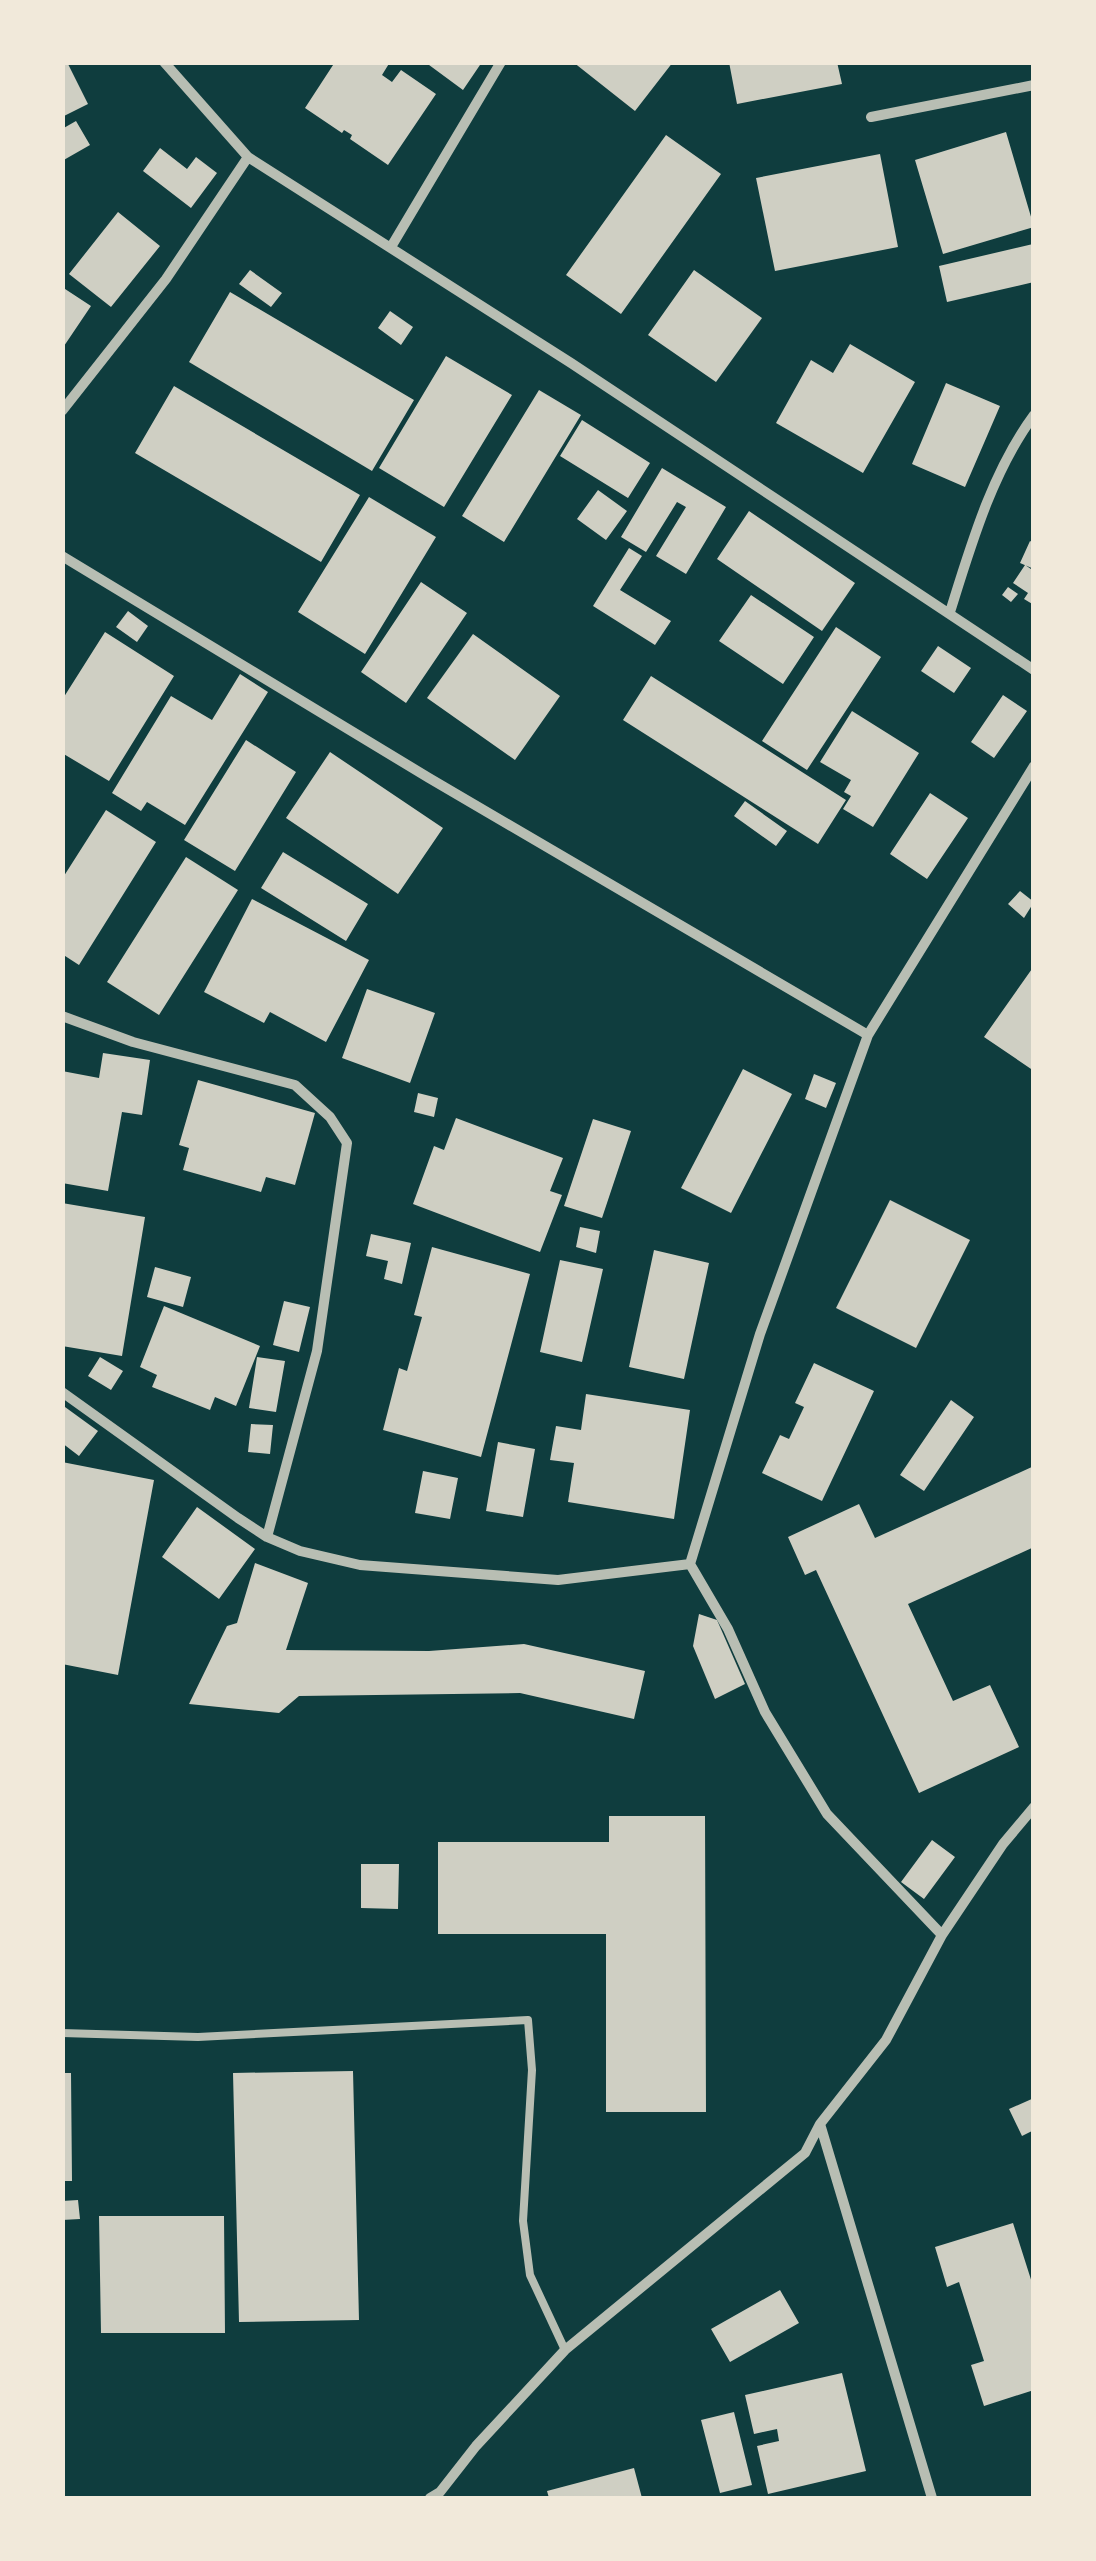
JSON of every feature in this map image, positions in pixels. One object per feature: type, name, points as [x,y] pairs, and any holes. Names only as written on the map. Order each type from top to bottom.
[{"type":"street","points":[[164,62],[248,157],[1034,670]]},
{"type":"street","points":[[391,247],[500,62]]},
{"type":"street","points":[[871,117],[1034,85]]},
{"type":"street","points":[[62,411],[166,279],[248,157]]},
{"type":"street","points":[[950,612],[976,531],[1020,433],[1034,415]]},
{"type":"street","points":[[62,556],[429,778],[868,1034]]},
{"type":"street","points":[[942,1935],[827,1814],[765,1712],[728,1629],[690,1564],[760,1334],[868,1034],[1034,766]]},
{"type":"street","points":[[62,1016],[133,1042],[295,1085],[330,1117],[348,1143],[317,1351],[267,1537]]},
{"type":"street","points":[[62,1392],[267,1537],[300,1551],[360,1565],[558,1580],[690,1564]]},
{"type":"street","points":[[437,2496],[488,2433],[565,2350],[804,2152],[820,2124],[886,2040],[942,1935],[1034,1807]]},
{"type":"street","points":[[820,2124],[932,2498]]},
{"type":"lane","points":[[62,2033],[198,2037],[528,2020],[532,2070],[523,2221],[530,2275],[565,2350]]},
{"type":"building","points":[[62,62],[67,62],[88,104],[62,117]]},
{"type":"building","points":[[335,62],[390,62],[382,75],[392,82],[401,70],[436,94],[388,165],[350,139],[352,135],[344,130],[342,133],[305,108]]},
{"type":"building","points":[[425,62],[482,62],[463,90]]},
{"type":"building","points":[[573,62],[673,62],[635,111]]},
{"type":"building","points":[[729,62],[837,62],[842,84],[737,104]]},
{"type":"building","points":[[76,121],[90,145],[62,161],[62,129]]},
{"type":"building","points":[[1006,132],[1034,227],[943,254],[915,160]]},
{"type":"building","points":[[666,135],[721,174],[621,314],[566,275]]},
{"type":"building","points":[[160,148],[187,169],[196,157],[217,173],[191,208],[143,171]]},
{"type":"building","points":[[880,154],[898,247],[775,271],[756,178]]},
{"type":"building","points":[[118,212],[160,246],[111,307],[69,274]]},
{"type":"building","points":[[1033,244],[1034,282],[947,302],[939,266]]},
{"type":"building","points":[[250,270],[282,293],[271,307],[239,284]]},
{"type":"building","points":[[694,270],[762,318],[716,382],[648,335]]},
{"type":"building","points":[[62,287],[91,306],[62,349]]},
{"type":"building","points":[[230,292],[414,400],[372,471],[189,362]]},
{"type":"building","points":[[390,311],[413,327],[401,345],[378,328]]},
{"type":"building","points":[[850,344],[915,382],[863,473],[776,423],[811,360],[833,373]]},
{"type":"building","points":[[446,356],[512,395],[444,507],[379,468]]},
{"type":"building","points":[[946,383],[1000,406],[965,487],[912,464]]},
{"type":"building","points":[[174,386],[360,495],[321,562],[135,453]]},
{"type":"building","points":[[539,390],[581,415],[504,542],[462,516]]},
{"type":"building","points":[[582,420],[650,463],[628,498],[560,456]]},
{"type":"building","points":[[662,468],[726,507],[686,574],[656,556],[686,507],[677,502],[646,552],[621,537]]},
{"type":"building","points":[[598,490],[627,511],[606,540],[577,519]]},
{"type":"building","points":[[369,497],[436,537],[365,654],[298,612]]},
{"type":"building","points":[[749,511],[855,583],[822,631],[717,559]]},
{"type":"building","points":[[1030,541],[1034,543],[1034,569],[1020,563]]},
{"type":"building","points":[[629,548],[642,556],[620,590],[671,621],[655,645],[593,606]]},
{"type":"building","points":[[1025,565],[1034,571],[1034,605],[1024,599],[1028,593],[1013,583]]},
{"type":"building","points":[[421,582],[467,613],[406,703],[361,672]]},
{"type":"building","points":[[1008,587],[1018,594],[1011,602],[1002,595]]},
{"type":"building","points":[[751,595],[814,637],[783,684],[719,641]]},
{"type":"building","points":[[128,611],[148,626],[137,642],[116,627]]},
{"type":"building","points":[[836,627],[881,657],[807,770],[762,741]]},
{"type":"building","points":[[105,632],[174,676],[109,781],[62,753],[62,700]]},
{"type":"building","points":[[473,634],[560,696],[515,760],[427,698]]},
{"type":"building","points":[[938,646],[971,668],[954,693],[921,671]]},
{"type":"building","points":[[240,674],[268,692],[185,825],[147,802],[141,811],[112,793],[171,696],[212,720]]},
{"type":"building","points":[[651,676],[846,800],[818,844],[623,720]]},
{"type":"building","points":[[1003,695],[1027,711],[994,758],[971,742]]},
{"type":"building","points":[[852,711],[919,753],[873,827],[843,809],[851,796],[844,792],[851,780],[820,762]]},
{"type":"building","points":[[246,740],[296,772],[235,871],[184,840]]},
{"type":"building","points":[[330,752],[443,828],[398,894],[286,818]]},
{"type":"building","points":[[930,793],[968,818],[927,879],[890,854]]},
{"type":"building","points":[[745,801],[787,831],[776,846],[734,816]]},
{"type":"building","points":[[106,810],[156,842],[79,965],[62,954],[62,879]]},
{"type":"building","points":[[283,852],[368,904],[346,941],[261,888]]},
{"type":"building","points":[[186,857],[238,890],[159,1015],[107,982]]},
{"type":"building","points":[[1020,891],[1034,902],[1024,918],[1008,904]]},
{"type":"building","points":[[252,899],[369,960],[326,1042],[270,1012],[264,1023],[204,992]]},
{"type":"building","points":[[1034,966],[1034,1071],[984,1037]]},
{"type":"building","points":[[367,989],[435,1013],[410,1083],[342,1058]]},
{"type":"building","points":[[103,1053],[150,1060],[142,1115],[122,1112],[108,1191],[62,1183],[62,1071],[99,1078]]},
{"type":"building","points":[[743,1069],[792,1094],[731,1213],[681,1188]]},
{"type":"building","points":[[814,1074],[836,1083],[826,1108],[805,1099]]},
{"type":"building","points":[[198,1080],[315,1113],[295,1185],[266,1177],[261,1192],[183,1170],[189,1148],[179,1145]]},
{"type":"building","points":[[418,1093],[438,1098],[434,1117],[414,1112]]},
{"type":"building","points":[[456,1118],[563,1158],[550,1191],[562,1195],[540,1252],[413,1204],[434,1146],[444,1150]]},
{"type":"building","points":[[593,1119],[631,1131],[602,1218],[564,1206]]},
{"type":"building","points":[[890,1200],[970,1240],[916,1348],[836,1308]]},
{"type":"building","points":[[62,1203],[145,1217],[122,1356],[62,1346]]},
{"type":"building","points":[[580,1227],[600,1231],[596,1253],[576,1247]]},
{"type":"building","points":[[371,1234],[411,1243],[402,1284],[384,1279],[388,1261],[366,1256]]},
{"type":"building","points":[[432,1247],[530,1274],[481,1457],[383,1430],[399,1368],[407,1371],[422,1317],[414,1315]]},
{"type":"building","points":[[654,1250],[709,1263],[684,1379],[629,1367]]},
{"type":"building","points":[[560,1260],[603,1269],[582,1362],[540,1352]]},
{"type":"building","points":[[155,1267],[191,1277],[183,1307],[147,1297]]},
{"type":"building","points":[[284,1301],[310,1307],[299,1352],[273,1345]]},
{"type":"building","points":[[164,1306],[260,1346],[236,1406],[215,1397],[210,1410],[152,1387],[157,1375],[140,1367]]},
{"type":"building","points":[[100,1357],[123,1371],[111,1390],[88,1376]]},
{"type":"building","points":[[257,1357],[285,1361],[276,1412],[249,1408]]},
{"type":"building","points":[[814,1363],[874,1391],[822,1501],[762,1473],[780,1435],[789,1439],[804,1407],[795,1403]]},
{"type":"building","points":[[586,1394],[690,1410],[674,1519],[568,1502],[574,1463],[550,1460],[556,1426],[581,1430]]},
{"type":"building","points":[[951,1400],[974,1417],[924,1491],[900,1475]]},
{"type":"building","points":[[65,1407],[98,1431],[79,1456],[62,1443]]},
{"type":"building","points":[[251,1424],[273,1425],[270,1454],[248,1452]]},
{"type":"building","points":[[498,1442],[535,1449],[523,1517],[486,1511]]},
{"type":"building","points":[[62,1462],[154,1480],[118,1675],[62,1664]]},
{"type":"building","points":[[1034,1466],[1034,1547],[908,1604],[953,1701],[990,1685],[1019,1747],[919,1793],[816,1570],[805,1575],[788,1537],[859,1504],[875,1538]]},
{"type":"building","points":[[423,1471],[458,1478],[450,1519],[415,1513]]},
{"type":"building","points":[[197,1507],[255,1549],[219,1599],[162,1557]]},
{"type":"building","points":[[255,1563],[308,1583],[286,1650],[429,1651],[524,1644],[645,1671],[634,1719],[520,1693],[299,1696],[279,1713],[189,1704],[227,1626],[237,1623]]},
{"type":"building","points":[[699,1614],[717,1620],[745,1684],[715,1699],[693,1646]]},
{"type":"building","points":[[609,1816],[705,1816],[706,2112],[606,2112],[606,1934],[438,1934],[438,1842],[609,1842]]},
{"type":"building","points":[[932,1840],[955,1857],[924,1899],[901,1882]]},
{"type":"building","points":[[361,1864],[399,1864],[398,1909],[361,1908]]},
{"type":"building","points":[[353,2071],[359,2320],[239,2322],[233,2073]]},
{"type":"building","points":[[62,2073],[71,2073],[72,2181],[62,2181]]},
{"type":"building","points":[[1034,2098],[1034,2130],[1022,2136],[1009,2109]]},
{"type":"building","points":[[78,2200],[80,2219],[62,2220],[62,2201]]},
{"type":"building","points":[[99,2216],[224,2216],[225,2333],[101,2333]]},
{"type":"building","points":[[1013,2223],[1034,2289],[1034,2390],[984,2406],[971,2365],[984,2361],[959,2282],[947,2287],[935,2247]]},
{"type":"building","points":[[780,2290],[799,2323],[730,2362],[711,2329]]},
{"type":"building","points":[[842,2373],[866,2471],[768,2494],[757,2446],[779,2441],[777,2429],[754,2434],[745,2395]]},
{"type":"building","points":[[734,2412],[752,2485],[720,2493],[701,2420]]},
{"type":"building","points":[[634,2468],[642,2498],[549,2498],[547,2491]]}]
